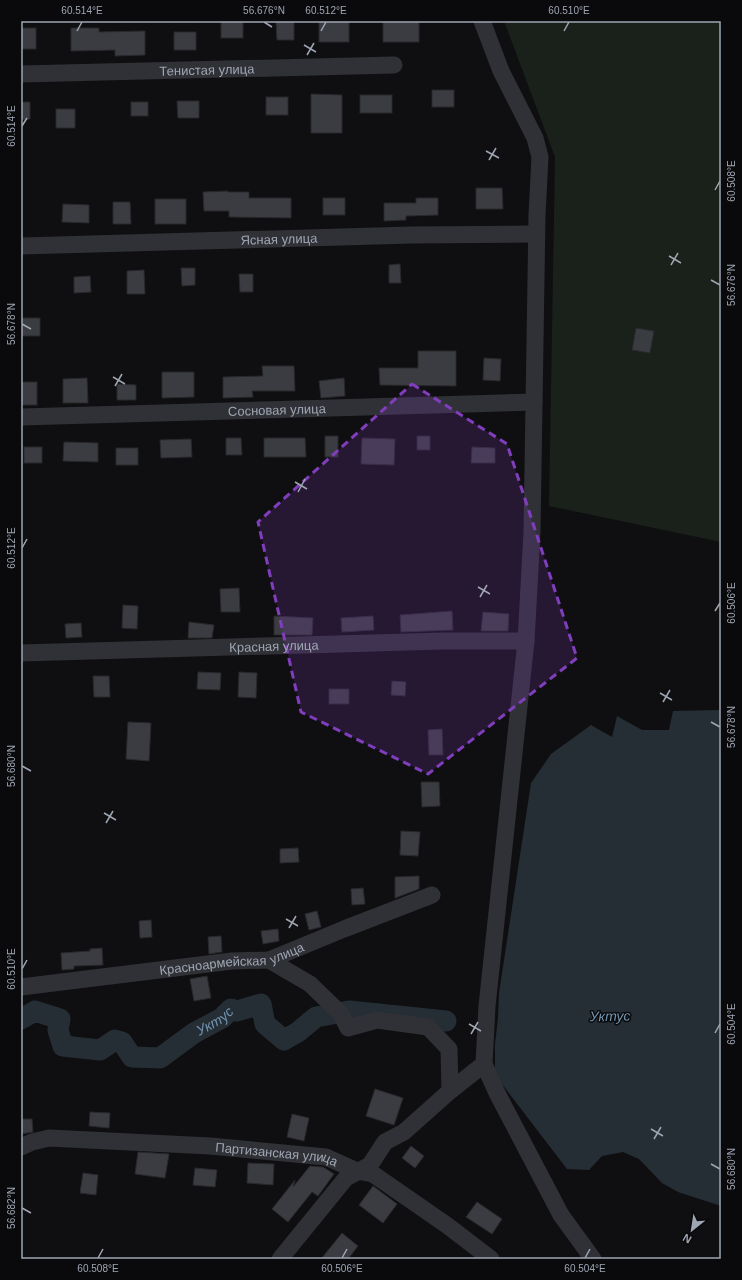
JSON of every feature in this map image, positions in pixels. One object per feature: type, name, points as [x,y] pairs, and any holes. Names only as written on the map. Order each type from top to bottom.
[{"type":"street","points":[[482,21],[501,71],[535,138],[540,157],[536,234],[532,532],[526,641],[487,1006],[484,1064],[497,1093],[561,1215],[593,1259]]},
{"type":"street","name":"Тенистая улица","points":[[21,74],[394,65]]},
{"type":"street","name":"Ясная улица","points":[[21,246],[412,235],[536,234]]},
{"type":"street","name":"Сосновая улица","points":[[21,417],[534,402]]},
{"type":"street","name":"Красная улица","points":[[21,653],[443,641],[526,641]]},
{"type":"street","name":"Красноармейская улица","points":[[21,987],[232,961],[269,960],[432,895]]},
{"type":"street","points":[[269,960],[310,984],[341,1014],[348,1028],[377,1020],[428,1027],[449,1049],[450,1091]]},
{"type":"street","points":[[280,1259],[346,1178],[370,1165],[385,1142],[404,1132],[450,1091],[484,1064]]},
{"type":"street","name":"Партизанская улица","points":[[27,1144],[49,1138],[225,1148],[326,1157],[357,1171],[373,1174],[448,1226],[491,1259]]},
{"type":"highlighted area","points":[[412,384],[507,444],[577,658],[428,774],[301,712],[258,522]]},
{"type":"shaded area","points":[[504,21],[721,21],[721,542],[549,506],[555,157]]},
{"type":"water","points":[[721,710],[721,1206],[678,1192],[662,1183],[639,1159],[623,1152],[602,1156],[589,1170],[567,1169],[495,1075],[495,1044],[499,993],[531,783],[551,754],[591,725],[612,737],[617,716],[642,730],[669,730],[673,711]]},
{"type":"building","points":[[221,21],[243,21],[243,38],[221,38]]},
{"type":"building","points":[[276,21],[294,21],[294,40],[277,40]]},
{"type":"building","points":[[319,21],[349,21],[349,42],[319,42]]},
{"type":"building","points":[[383,22],[419,22],[419,42],[383,42]]},
{"type":"building","points":[[21,28],[36,28],[36,49],[21,49]]},
{"type":"building","points":[[71,28],[99,28],[99,32],[145,31],[145,55],[115,56],[115,50],[71,51]]},
{"type":"building","points":[[174,32],[196,32],[196,50],[174,50]]},
{"type":"building","points":[[432,90],[454,90],[454,107],[432,107]]},
{"type":"building","points":[[311,94],[342,95],[342,133],[311,133]]},
{"type":"building","points":[[360,95],[392,95],[392,113],[360,113]]},
{"type":"building","points":[[266,97],[288,97],[288,115],[266,115]]},
{"type":"building","points":[[177,101],[199,101],[199,118],[178,118]]},
{"type":"building","points":[[21,102],[30,102],[30,119],[21,120]]},
{"type":"building","points":[[131,102],[148,102],[148,116],[131,116]]},
{"type":"building","points":[[56,109],[75,109],[75,128],[56,128]]},
{"type":"building","points":[[476,188],[502,188],[503,209],[476,209]]},
{"type":"building","points":[[203,192],[249,192],[249,198],[291,198],[291,218],[229,217],[229,211],[204,211]]},
{"type":"building","points":[[323,198],[345,198],[345,215],[323,215]]},
{"type":"building","points":[[416,198],[438,198],[438,215],[406,216],[406,220],[384,221],[384,203],[416,203]]},
{"type":"building","points":[[155,199],[186,199],[186,224],[155,224]]},
{"type":"building","points":[[113,202],[130,202],[131,224],[113,224]]},
{"type":"building","points":[[63,204],[89,205],[89,223],[62,222]]},
{"type":"building","points":[[400,264],[401,283],[389,283],[389,265]]},
{"type":"building","points":[[181,268],[195,268],[195,285],[182,286]]},
{"type":"building","points":[[144,270],[145,294],[127,294],[127,271]]},
{"type":"building","points":[[239,274],[253,274],[253,292],[240,292]]},
{"type":"building","points":[[90,276],[91,292],[74,293],[74,277]]},
{"type":"building","points":[[21,318],[40,318],[40,336],[21,336]]},
{"type":"building","points":[[636,328],[654,331],[650,353],[632,350]]},
{"type":"building","points":[[418,351],[456,351],[456,386],[380,385],[379,368],[418,368]]},
{"type":"building","points":[[484,358],[501,359],[500,381],[483,380]]},
{"type":"building","points":[[262,366],[294,366],[295,391],[252,391],[253,397],[223,398],[223,377],[263,376]]},
{"type":"building","points":[[162,372],[194,372],[194,397],[162,398]]},
{"type":"building","points":[[87,378],[88,403],[63,403],[63,379]]},
{"type":"building","points":[[344,378],[345,396],[321,398],[319,381]]},
{"type":"building","points":[[21,382],[37,382],[37,405],[21,405]]},
{"type":"building","points":[[117,384],[136,385],[136,400],[117,400]]},
{"type":"building","points":[[325,436],[338,436],[338,457],[325,457]]},
{"type":"building","points":[[417,436],[430,436],[430,450],[417,450]]},
{"type":"building","points":[[226,438],[241,438],[242,455],[226,455]]},
{"type":"building","points":[[264,438],[305,438],[306,457],[264,457]]},
{"type":"building","points":[[362,438],[395,439],[394,465],[361,464]]},
{"type":"building","points":[[191,439],[192,457],[161,458],[160,440]]},
{"type":"building","points":[[64,442],[98,443],[98,462],[63,461]]},
{"type":"building","points":[[24,447],[42,447],[42,463],[24,463]]},
{"type":"building","points":[[472,447],[495,448],[495,463],[471,463]]},
{"type":"building","points":[[116,448],[138,448],[138,465],[116,465]]},
{"type":"building","points":[[239,588],[240,612],[221,612],[220,589]]},
{"type":"building","points":[[123,605],[138,606],[137,629],[122,628]]},
{"type":"building","points":[[452,611],[453,630],[401,632],[400,615]]},
{"type":"building","points":[[483,612],[509,614],[508,631],[481,631]]},
{"type":"building","points":[[274,616],[313,618],[312,635],[274,635]]},
{"type":"building","points":[[373,616],[374,630],[342,632],[341,618]]},
{"type":"building","points":[[189,622],[214,625],[212,638],[188,638]]},
{"type":"building","points":[[81,623],[82,637],[66,638],[65,624]]},
{"type":"building","points":[[198,672],[221,673],[220,690],[197,689]]},
{"type":"building","points":[[239,672],[257,673],[256,698],[238,697]]},
{"type":"building","points":[[93,676],[109,676],[110,697],[94,697]]},
{"type":"building","points":[[392,681],[406,682],[405,696],[391,695]]},
{"type":"building","points":[[329,689],[349,689],[349,704],[329,704]]},
{"type":"building","points":[[128,722],[151,723],[149,761],[126,759]]},
{"type":"building","points":[[442,729],[443,755],[429,755],[428,730]]},
{"type":"building","points":[[421,782],[439,782],[440,806],[422,807]]},
{"type":"building","points":[[401,831],[420,832],[418,856],[400,855]]},
{"type":"building","points":[[298,848],[299,862],[280,863],[280,849]]},
{"type":"building","points":[[419,876],[419,889],[395,898],[395,877]]},
{"type":"building","points":[[363,888],[365,904],[352,905],[351,889]]},
{"type":"building","points":[[317,911],[321,927],[309,930],[305,914]]},
{"type":"building","points":[[151,920],[152,937],[140,938],[139,921]]},
{"type":"building","points":[[278,929],[279,941],[263,944],[261,931]]},
{"type":"building","points":[[221,936],[222,952],[209,954],[208,937]]},
{"type":"building","points":[[102,948],[103,965],[74,966],[74,969],[62,970],[61,953],[90,951],[90,949]]},
{"type":"building","points":[[207,976],[211,998],[194,1001],[190,979]]},
{"type":"building","points":[[375,1089],[403,1098],[394,1125],[366,1116]]},
{"type":"building","points":[[90,1112],[110,1113],[109,1128],[89,1126]]},
{"type":"building","points":[[292,1114],[309,1118],[304,1141],[287,1137]]},
{"type":"building","points":[[21,1119],[32,1119],[33,1132],[21,1134]]},
{"type":"building","points":[[411,1146],[424,1156],[415,1168],[402,1158]]},
{"type":"building","points":[[138,1152],[169,1154],[165,1178],[135,1174]]},
{"type":"building","points":[[248,1163],[274,1164],[273,1185],[247,1183]]},
{"type":"building","points":[[310,1166],[323,1167],[334,1174],[318,1196],[312,1192],[288,1222],[272,1209],[295,1180],[293,1187]]},
{"type":"building","points":[[195,1168],[217,1170],[215,1187],[193,1185]]},
{"type":"building","points":[[83,1173],[98,1175],[96,1195],[80,1193]]},
{"type":"building","points":[[373,1186],[397,1204],[383,1223],[359,1205]]},
{"type":"building","points":[[477,1202],[502,1219],[492,1234],[466,1217]]},
{"type":"building","points":[[342,1233],[358,1246],[348,1259],[321,1259]]},
{"type":"waterway","name":"Уктус","points":[[21,1019],[35,1011],[60,1019],[58,1030],[63,1046],[100,1050],[115,1040],[122,1042],[132,1057],[160,1058],[194,1033],[222,1018],[231,1009],[237,1011],[261,1004],[265,1024],[284,1040],[298,1032],[316,1017],[349,1011],[446,1021]]}]
